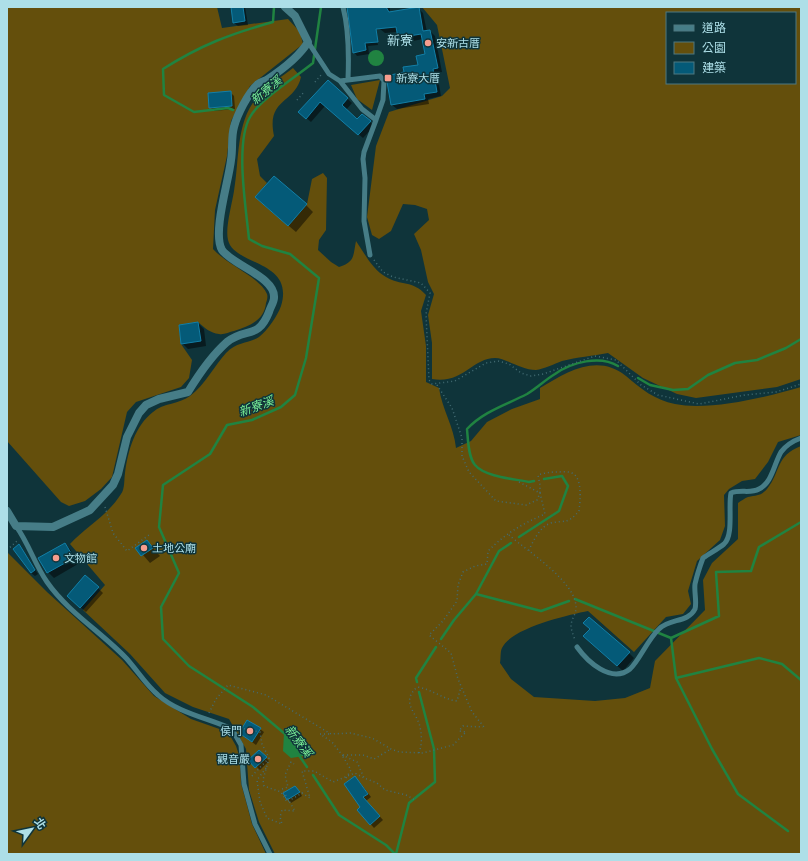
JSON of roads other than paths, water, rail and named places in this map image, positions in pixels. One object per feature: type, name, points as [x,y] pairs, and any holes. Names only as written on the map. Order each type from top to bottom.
[{"type":"street","points":[[7,511],[16,526],[53,528],[90,510],[113,486],[118,474],[127,437],[139,413],[146,405],[159,399],[188,392],[209,361],[226,343],[236,336],[256,331],[264,324],[274,298],[272,288],[259,275],[233,260],[222,249],[220,238],[220,215],[232,160],[233,133],[241,108],[257,85],[290,63],[308,42],[295,16],[285,7]]},
{"type":"lane","points":[[343,7],[346,19],[348,79]]},
{"type":"lane","points":[[308,42],[329,74],[340,82],[362,109],[376,120]]},
{"type":"lane","points":[[340,82],[348,79],[380,76],[384,80],[383,100],[364,152],[363,159],[365,178],[364,221],[370,255]]},
{"type":"lane","points":[[576,647],[584,657],[605,673],[620,673],[630,669],[650,639],[659,629],[669,621],[680,620],[690,616],[696,607],[695,585],[703,558],[725,544],[729,535],[729,502],[731,493],[739,490],[751,492],[759,489],[767,483],[781,452],[791,442],[801,438]]},
{"type":"lane","points":[[16,526],[24,537],[46,581],[63,601],[126,658],[158,696],[186,711],[232,729],[241,745],[244,784],[255,824],[270,854]]},
{"type":"water","points":[[376,50],[382,52],[384,58],[382,64],[376,66],[370,64],[368,58],[370,52]]},
{"type":"water","points":[[284,733],[300,738],[310,755],[291,758],[283,751]]},
{"type":"waterway","points":[[233,110],[228,108],[194,112],[164,95],[163,69],[190,53],[216,41],[273,22],[274,7]]},
{"type":"waterway","name":"新寮溪","points":[[285,734],[253,707],[189,666],[163,639],[161,607],[179,573],[159,527],[163,485],[210,454],[227,425],[252,420],[281,407],[295,395],[306,358],[319,278],[290,254],[262,246],[249,239],[244,194],[242,159],[243,143],[250,117],[261,103],[313,63],[321,7]]},
{"type":"waterway","points":[[638,378],[650,385],[673,390],[688,389],[708,375],[735,363],[757,360],[786,348],[801,339]]},
{"type":"waterway","points":[[534,481],[529,482],[500,477],[480,469],[475,465],[471,457],[467,429],[481,417],[527,394],[551,376],[569,366],[586,361],[603,361],[618,366]]},
{"type":"waterway","points":[[519,537],[559,511],[568,486],[562,476],[544,479]]},
{"type":"waterway","points":[[671,638],[719,616],[716,572],[751,571],[759,547],[801,522]]},
{"type":"waterway","points":[[476,594],[499,551],[511,543]]},
{"type":"waterway","points":[[441,639],[454,620],[476,594],[541,611],[569,601]]},
{"type":"waterway","points":[[575,599],[671,638],[676,678],[712,749],[738,794],[788,831]]},
{"type":"waterway","points":[[417,682],[416,678],[436,647]]},
{"type":"waterway","points":[[676,678],[759,658],[782,664],[801,680]]},
{"type":"waterway","points":[[396,854],[409,803],[435,782],[434,749],[419,692]]},
{"type":"waterway","name":"新寮溪","points":[[298,754],[307,767]]},
{"type":"waterway","name":"新寮溪","points":[[313,775],[339,815],[386,845],[395,854]]},
{"type":"place","name":"安新古厝","points":[[428,43]]},
{"type":"place","name":"新寮大厝","points":[[388,78]]},
{"type":"place","name":"土地公廟","points":[[144,548]]},
{"type":"place","name":"文物館","points":[[56,558]]},
{"type":"place","name":"侯門","points":[[250,731]]},
{"type":"place","name":"觀音嚴","points":[[258,759]]},
{"type":"district","name":"新寮","points":[[400,40]]}]
